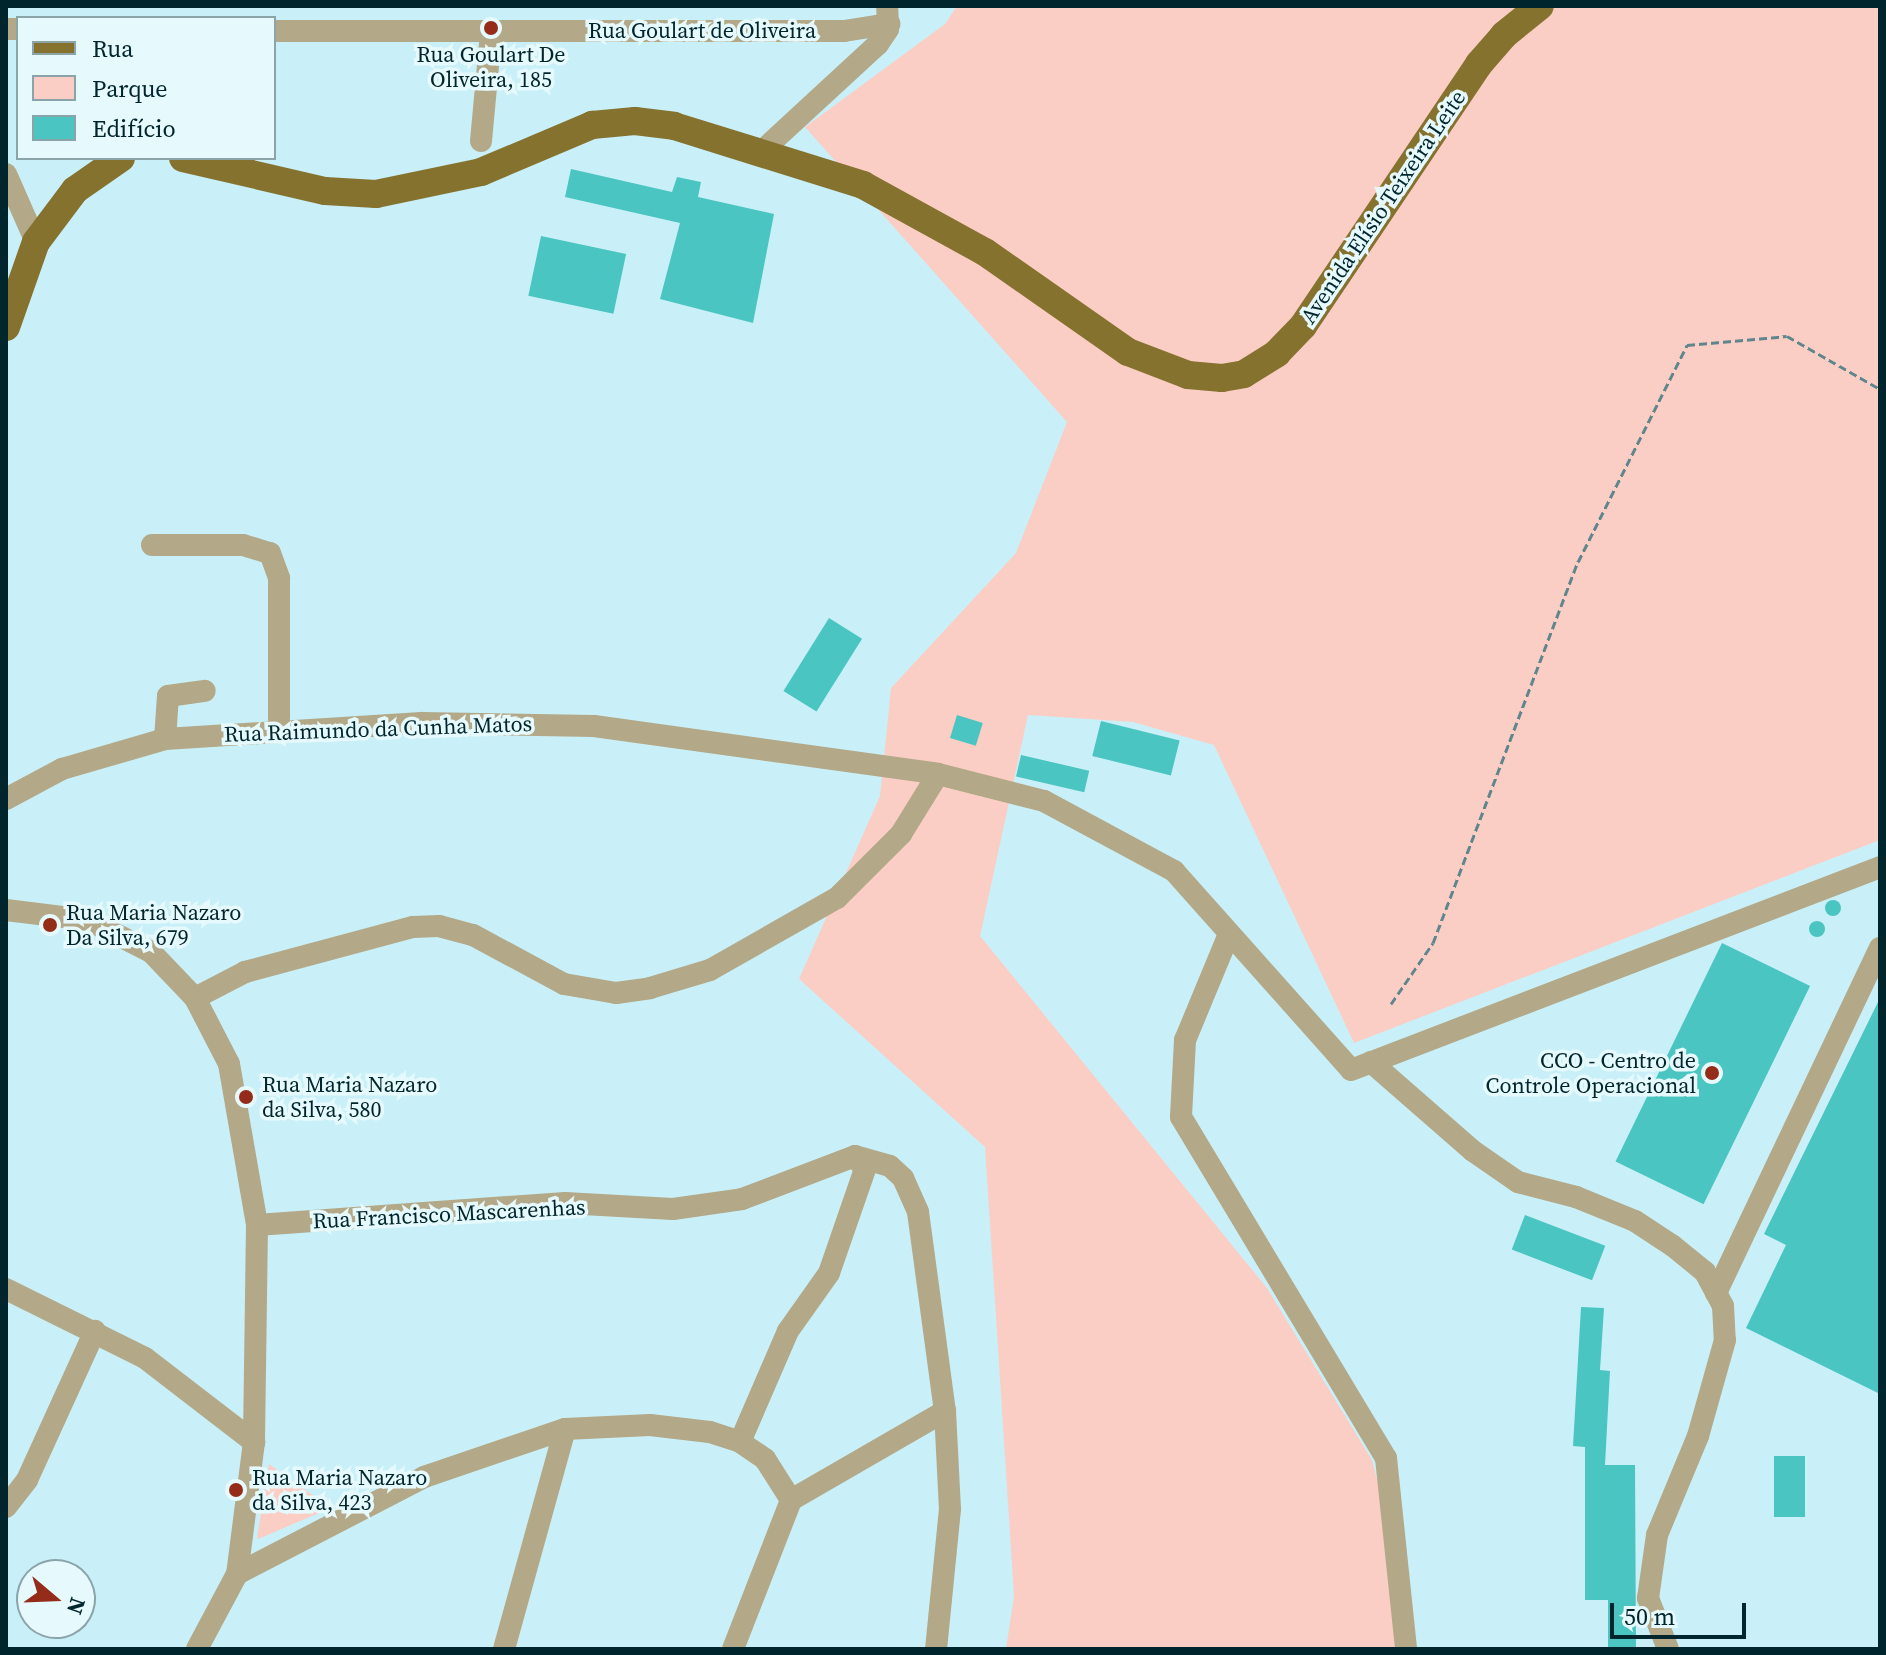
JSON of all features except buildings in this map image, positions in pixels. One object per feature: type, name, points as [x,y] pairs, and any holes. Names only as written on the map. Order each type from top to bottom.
[{"type":"main road","name":"Avenida Elísio Teixeira Leite","points":[[192,160],[325,191],[376,194],[481,172],[606,124],[674,126],[762,151],[899,202],[985,252],[1128,352],[1188,375],[1222,378],[1244,374],[1277,353],[1303,326],[1479,64],[1504,35],[1540,6]]},
{"type":"main road","points":[[6,327],[36,242],[75,190],[118,160]]},
{"type":"street","points":[[762,151],[878,44],[888,15]]},
{"type":"street","name":"Rua Goulart de Oliveira","points":[[276,31],[844,31],[888,15]]},
{"type":"street","points":[[481,141],[491,33]]},
{"type":"street","points":[[6,174],[36,242]]},
{"type":"street","points":[[152,545],[243,545],[270,553],[279,578],[279,731]]},
{"type":"street","points":[[165,739],[168,696],[205,691]]},
{"type":"street","name":"Rua Raimundo da Cunha Matos","points":[[6,799],[62,769],[165,739],[524,721],[938,774],[1044,801],[1174,871],[1351,1070],[1371,1062]]},
{"type":"street","points":[[195,998],[245,972],[413,927],[439,926],[473,935],[564,984],[616,993],[650,988],[710,970],[837,898],[901,834],[938,774]]},
{"type":"street","points":[[1668,1649],[1648,1598],[1657,1535],[1698,1436],[1725,1340],[1723,1306],[1705,1272],[1635,1221],[1576,1197],[1518,1182],[1473,1151],[1371,1062],[1880,867]]},
{"type":"street","points":[[6,910],[88,920],[119,931],[151,952],[195,998],[229,1064],[257,1225],[254,1442],[237,1574],[197,1649]]},
{"type":"street","points":[[1229,934],[1185,1040],[1181,1117],[1386,1458],[1406,1649]]},
{"type":"street","points":[[1716,1293],[1880,948]]},
{"type":"street","points":[[864,1158],[903,1178],[918,1212],[945,1411],[950,1509],[936,1649]]},
{"type":"street","points":[[740,1442],[788,1331],[829,1273],[865,1169],[864,1158]]},
{"type":"street","name":"Rua Francisco Mascarenhas","points":[[257,1225],[565,1203],[663,1209],[719,1204],[864,1158]]},
{"type":"street","points":[[6,1289],[145,1358],[254,1442]]},
{"type":"street","points":[[6,1507],[27,1480],[95,1331]]},
{"type":"street","points":[[733,1649],[791,1500],[945,1411]]},
{"type":"street","points":[[237,1574],[424,1477],[565,1429],[650,1425],[710,1432],[740,1442],[765,1459],[791,1500]]},
{"type":"street","points":[[504,1649],[565,1429]]},
{"type":"path","points":[[1391,1004],[1433,943],[1578,562],[1687,345],[1787,336],[1880,389]]},
{"type":"green space","points":[[957,6],[1880,6],[1880,840],[1354,1043],[1214,745],[1133,722],[1028,715],[980,936],[1267,1288],[1372,1460],[1388,1522],[1395,1649],[1006,1649],[1014,1596],[985,1147],[799,979],[880,796],[891,688],[1016,553],[1067,422],[805,127],[945,24]]},
{"type":"green space","points":[[269,1464],[331,1508],[258,1539]]},
{"type":"place","name":"Rua Goulart De Oliveira, 185","points":[[491,28]]},
{"type":"place","name":"Rua Maria Nazaro Da Silva, 679","points":[[50,925]]},
{"type":"place","name":"CCO - Centro de Controle Operacional","points":[[1712,1073]]},
{"type":"place","name":"Rua Maria Nazaro da Silva, 580","points":[[246,1097]]},
{"type":"place","name":"Rua Maria Nazaro da Silva, 423","points":[[236,1490]]}]
